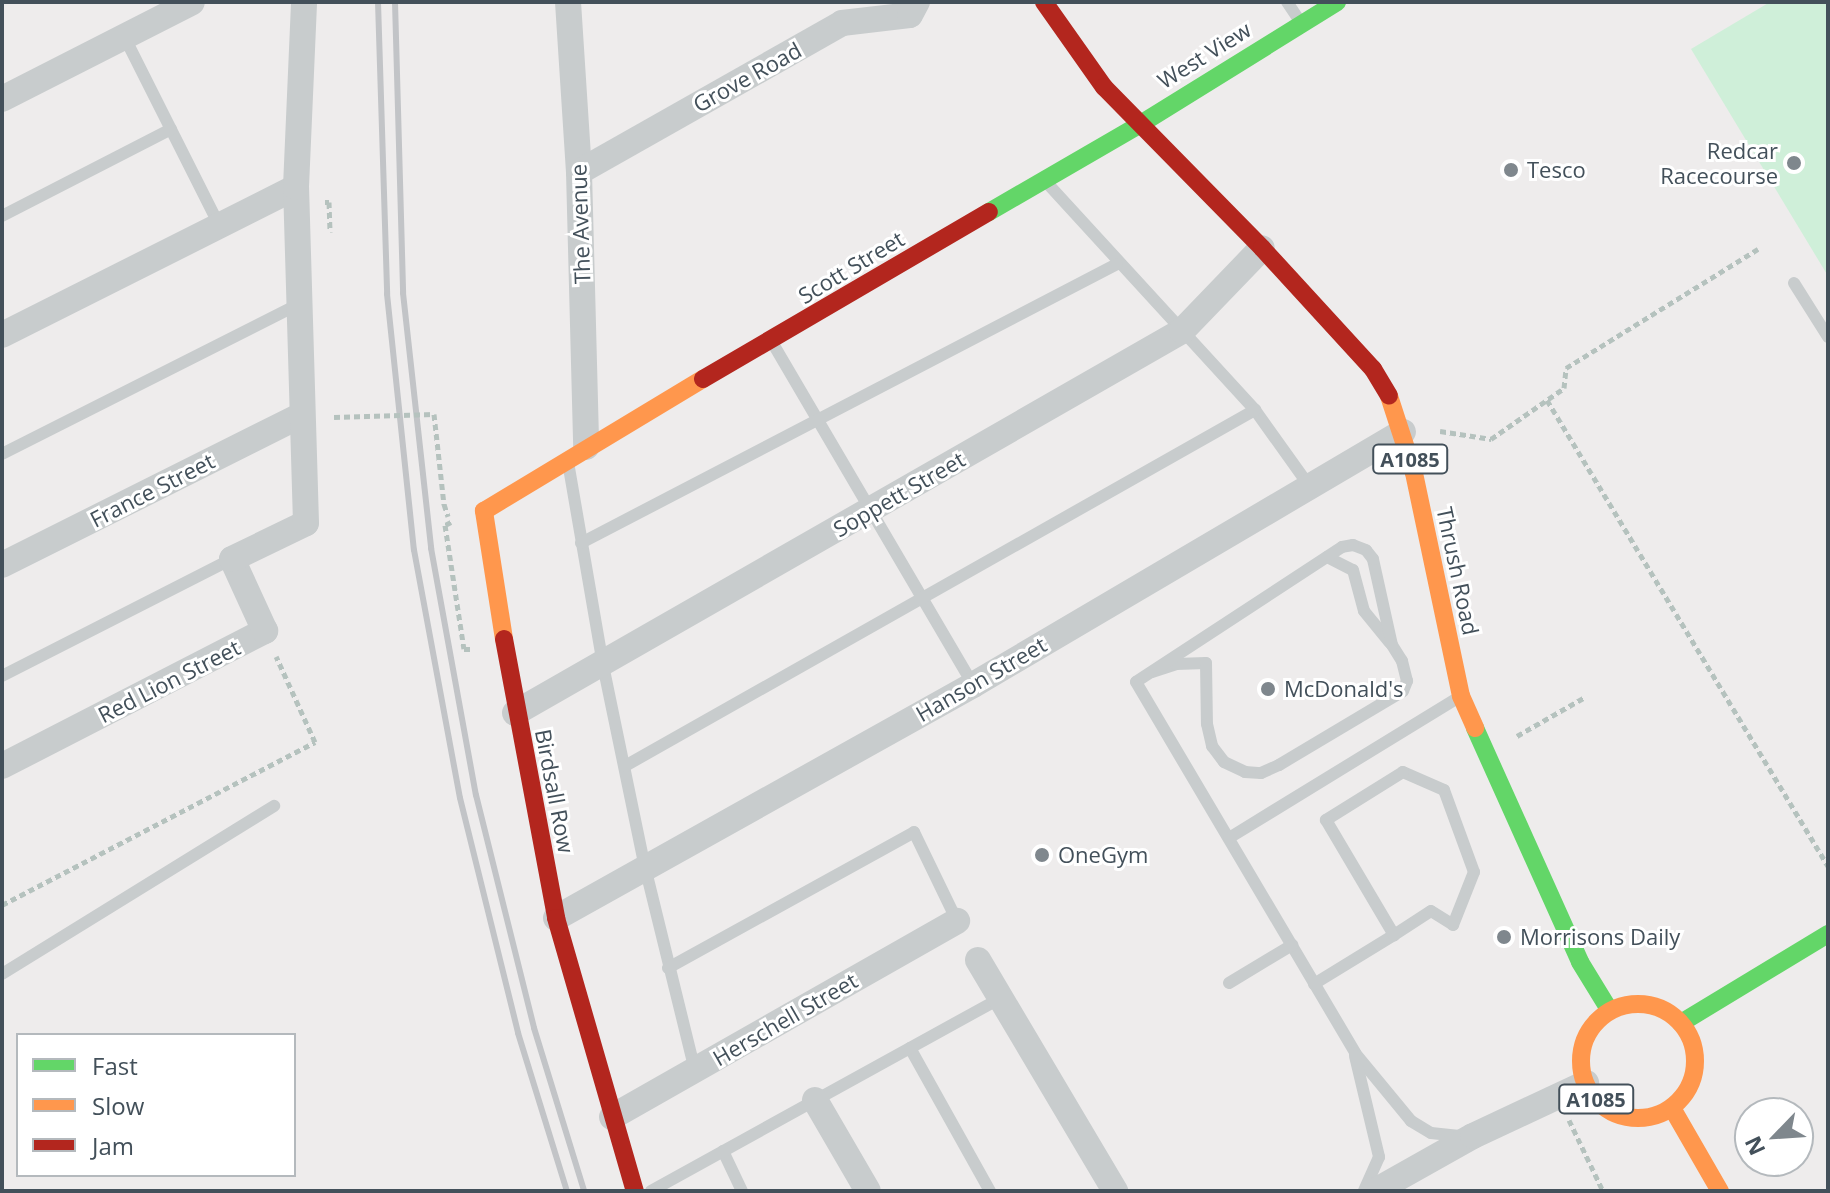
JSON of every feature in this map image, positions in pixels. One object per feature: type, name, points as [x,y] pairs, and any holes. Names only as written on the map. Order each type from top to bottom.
[{"type":"street","points":[[2,99],[192,2]]},
{"type":"street","points":[[232,559],[306,523],[296,187],[304,2]]},
{"type":"street","name":"The Avenue","points":[[568,2],[579,172],[577,452]]},
{"type":"street","name":"Thrush Road","points":[[1044,2],[1104,87],[1262,248],[1373,369],[1414,431],[1461,696],[1580,962],[1610,1011]]},
{"type":"street","name":"West View","points":[[1139,125],[1300,22],[1337,2]]},
{"type":"street","name":"Grove Road","points":[[579,172],[842,23],[913,8]]},
{"type":"street","name":"Scott Street","points":[[577,452],[1139,125]]},
{"type":"street","points":[[2,335],[296,187]]},
{"type":"street","name":"Soppett Street","points":[[515,713],[1182,331],[1262,248]]},
{"type":"street","name":"France Street","points":[[2,565],[301,415]]},
{"type":"street","name":"Hanson Street","points":[[556,918],[973,685],[1310,487],[1414,431]]},
{"type":"street","name":"Birdsall Row","points":[[577,452],[484,511],[515,713],[556,918],[635,1191]]},
{"type":"street","name":"Red Lion Street","points":[[2,766],[265,631],[232,559]]},
{"type":"street","name":"Herschell Street","points":[[612,1117],[957,921]]},
{"type":"street","points":[[1681,1023],[1828,934]]},
{"type":"street","points":[[978,960],[1115,1191]]},
{"type":"street","points":[[1610,1011],[1628,1004],[1647,1004],[1666,1011],[1681,1023],[1691,1039],[1695,1067],[1685,1094],[1672,1108],[1720,1191]]},
{"type":"street","name":"A1085","points":[[1610,1011],[1587,1035],[1582,1058],[1586,1083],[1594,1098],[1622,1116],[1656,1116],[1672,1108]]},
{"type":"street","points":[[1375,1191],[1473,1136],[1586,1083]]},
{"type":"street","points":[[815,1100],[868,1191]]},
{"type":"lane","points":[[885,2],[913,8]]},
{"type":"lane","points":[[1287,2],[1300,22]]},
{"type":"lane","points":[[124,36],[219,225]]},
{"type":"lane","points":[[2,216],[171,129]]},
{"type":"lane","points":[[1044,180],[1117,264],[1255,410],[1310,487]]},
{"type":"lane","points":[[581,543],[1117,264]]},
{"type":"lane","points":[[1794,283],[1828,337]]},
{"type":"lane","points":[[2,454],[301,303]]},
{"type":"lane","points":[[772,341],[973,685]]},
{"type":"lane","points":[[625,766],[1255,410]]},
{"type":"lane","points":[[577,452],[581,543],[603,665],[645,867],[695,1070]]},
{"type":"lane","points":[[1392,645],[1373,559],[1366,550],[1353,545],[1327,557],[1136,682],[1355,1053],[1411,1121],[1431,1133],[1473,1136]]},
{"type":"lane","points":[[1152,672],[1176,664],[1206,663],[1207,724],[1212,746],[1224,762],[1245,772],[1261,773],[1403,691],[1407,681],[1402,661],[1364,611],[1353,570],[1327,557]]},
{"type":"lane","points":[[2,676],[232,559]]},
{"type":"lane","points":[[1229,838],[1461,696]]},
{"type":"lane","points":[[1314,984],[1394,935],[1431,911],[1453,925],[1474,872],[1444,790],[1403,772],[1326,820],[1394,935]]},
{"type":"lane","points":[[2,974],[274,806]]},
{"type":"lane","points":[[668,968],[914,832],[957,921]]},
{"type":"lane","points":[[1229,983],[1292,945]]},
{"type":"lane","points":[[651,1191],[999,999]]},
{"type":"lane","points":[[910,1048],[990,1191]]},
{"type":"lane","points":[[1355,1053],[1379,1157],[1364,1191]]},
{"type":"lane","points":[[723,1151],[742,1191]]},
{"type":"path","points":[[1414,431],[1491,439],[1564,388],[1566,368],[1758,249]]},
{"type":"path","points":[[1547,400],[1828,866]]},
{"type":"path","points":[[334,417],[434,414],[444,504],[457,538]]},
{"type":"path","points":[[2,905],[315,742],[265,631]]},
{"type":"path","points":[[1484,748],[1531,732],[1585,697]]},
{"type":"path","points":[[1559,1096],[1603,1191]]},
{"type":"green space","name":"Redcar Racecourse","points":[[1770,2],[1828,2],[1828,276],[1691,49]]},
{"type":"railway","points":[[378,2],[387,294],[414,550],[460,798],[518,1033],[567,1191]]},
{"type":"railway","points":[[395,2],[403,293],[431,548],[476,795],[534,1028],[584,1191]]},
{"type":"traffic: fast","points":[[989,212],[1139,125],[1337,2]]},
{"type":"traffic: fast","points":[[1475,728],[1580,962],[1610,1011]]},
{"type":"traffic: fast","points":[[1681,1023],[1828,934]]},
{"type":"traffic: slow","points":[[504,639],[484,511],[703,379]]},
{"type":"traffic: slow","points":[[1389,396],[1414,473],[1461,696],[1475,728]]},
{"type":"traffic: slow","points":[[1638,1004],[1660,1008],[1678,1021],[1691,1039],[1695,1061],[1691,1083],[1678,1101],[1660,1114],[1638,1118],[1616,1114],[1598,1101],[1585,1083],[1581,1061],[1585,1039],[1598,1021],[1616,1008],[1638,1004]]},
{"type":"traffic: slow","points":[[1672,1108],[1720,1191]]},
{"type":"traffic: jam","points":[[1044,2],[1104,87],[1262,248],[1373,369],[1389,396]]},
{"type":"traffic: jam","points":[[703,379],[989,212]]},
{"type":"traffic: jam","points":[[504,639],[556,918],[635,1191]]},
{"type":"place","name":"Redcar Racecourse","points":[[1794,163]]},
{"type":"place","name":"Tesco","points":[[1511,170]]},
{"type":"place","name":"McDonald's","points":[[1268,689]]},
{"type":"place","name":"OneGym","points":[[1042,855]]},
{"type":"place","name":"Morrisons Daily","points":[[1504,937]]}]
